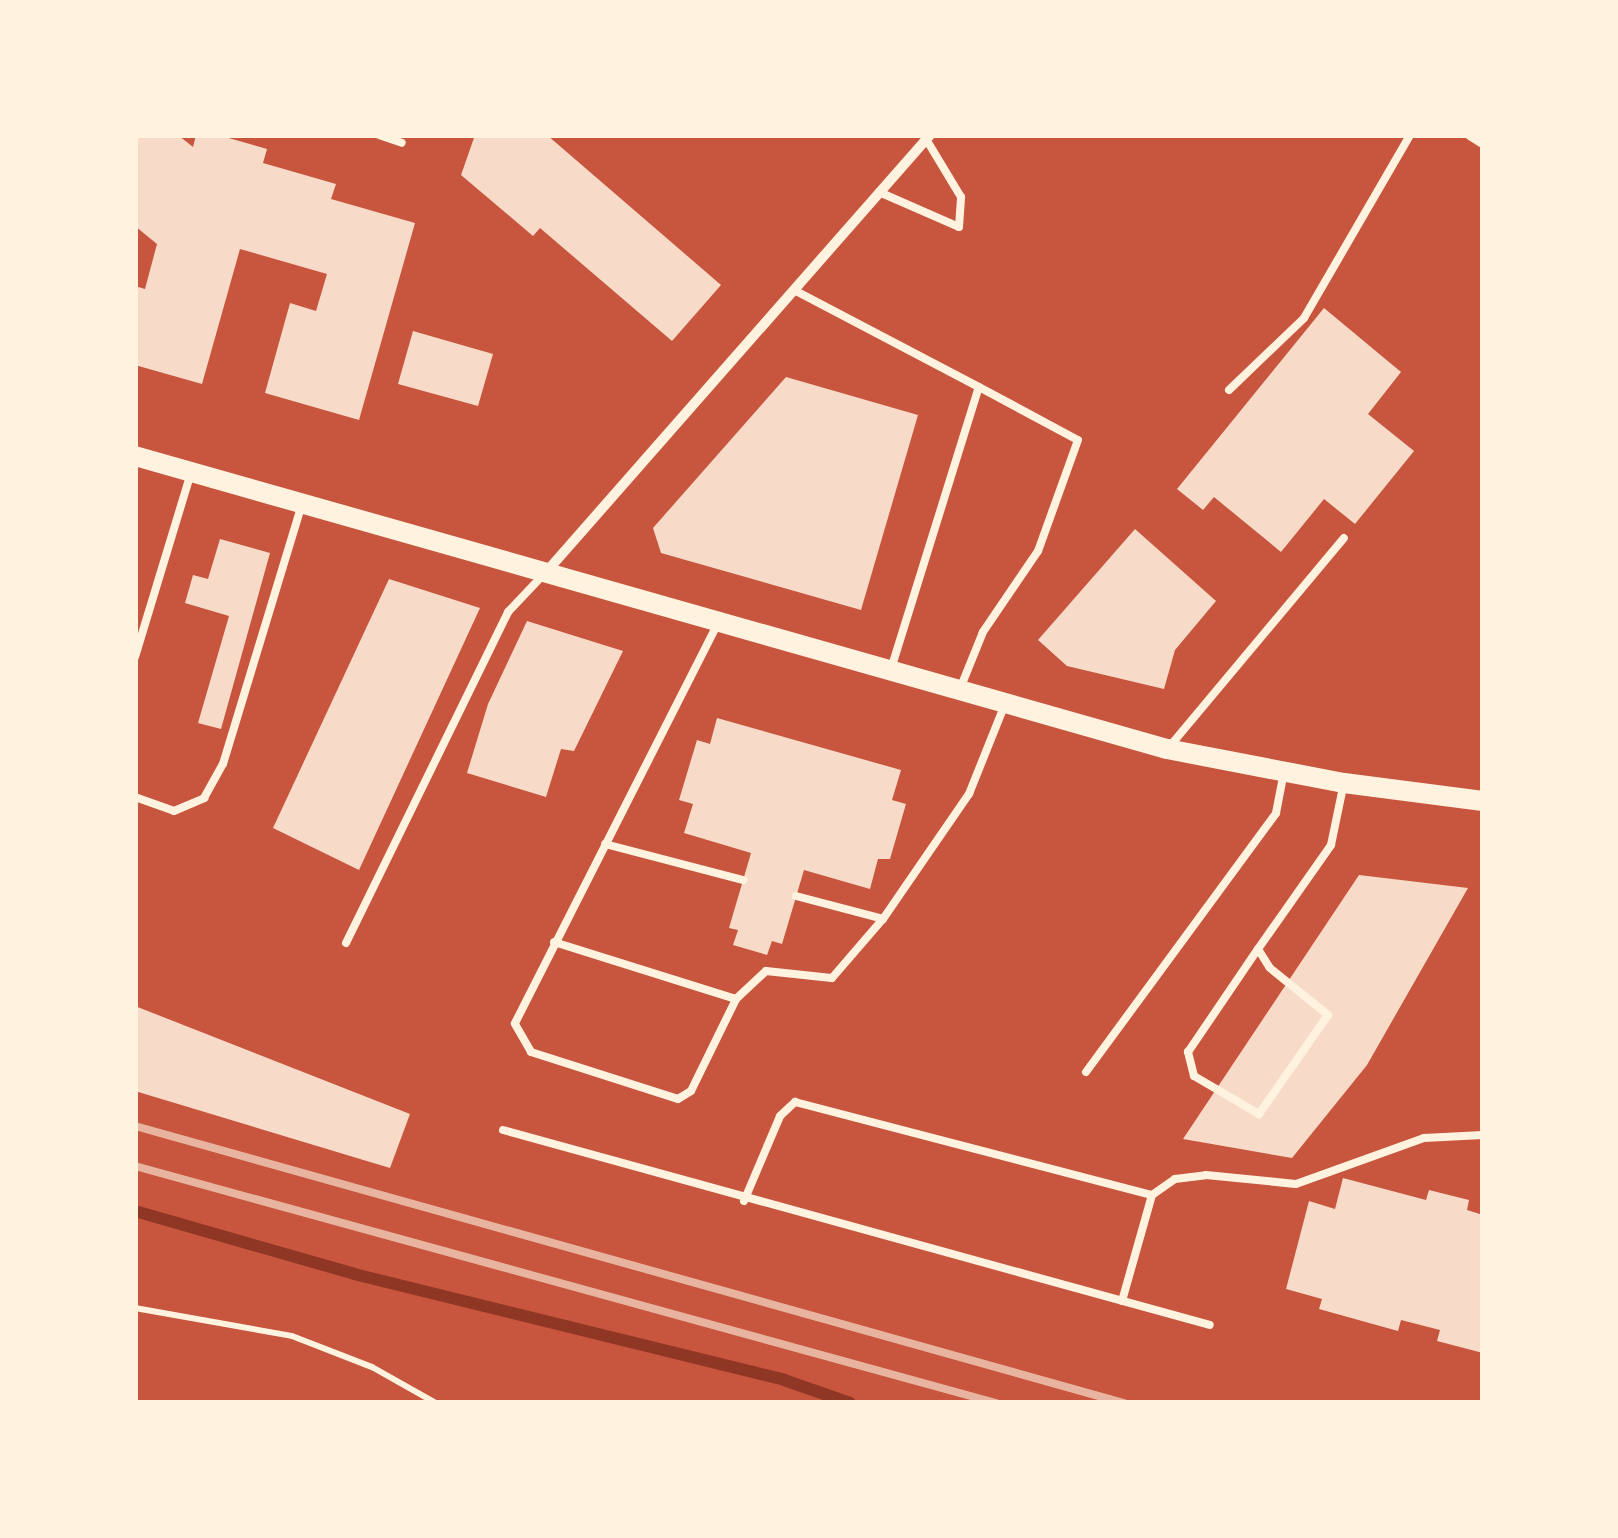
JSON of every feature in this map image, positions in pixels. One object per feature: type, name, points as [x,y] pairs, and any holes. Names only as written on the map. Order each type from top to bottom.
[{"type":"main road","points":[[135,456],[548,570],[1167,749],[1344,783],[1483,801]]},
{"type":"street","points":[[1470,135],[1483,143]]},
{"type":"street","points":[[548,570],[928,137]]},
{"type":"lane","points":[[379,135],[402,142]]},
{"type":"lane","points":[[1230,390],[1304,318],[1410,135]]},
{"type":"lane","points":[[880,192],[959,226],[961,197],[928,137]]},
{"type":"lane","points":[[794,290],[1078,440],[1038,552],[984,632],[960,689]]},
{"type":"lane","points":[[891,668],[979,387]]},
{"type":"lane","points":[[135,657],[192,472]]},
{"type":"lane","points":[[135,797],[174,812],[204,798],[223,764],[302,502]]},
{"type":"lane","points":[[1167,749],[1344,538]]},
{"type":"lane","points":[[346,943],[508,612],[548,570]]},
{"type":"lane","points":[[720,620],[517,1016],[524,1047],[678,1099],[692,1091],[736,999],[766,971],[832,978],[883,919],[968,794],[1006,703]]},
{"type":"lane","points":[[1086,1072],[1276,813],[1284,772]]},
{"type":"lane","points":[[1258,949],[1270,968],[1328,1015],[1259,1114],[1194,1076],[1187,1058],[1258,949],[1331,844],[1344,783]]},
{"type":"lane","points":[[605,844],[743,880]]},
{"type":"lane","points":[[796,896],[883,919]]},
{"type":"lane","points":[[554,942],[736,999]]},
{"type":"lane","points":[[744,1201],[780,1116],[806,1101],[1152,1195]]},
{"type":"lane","points":[[503,1130],[744,1201],[1210,1325]]},
{"type":"lane","points":[[1122,1301],[1152,1195],[1175,1179],[1206,1176],[1296,1184],[1424,1138],[1483,1135]]},
{"type":"path","points":[[135,1308],[292,1336],[372,1367],[436,1403]]},
{"type":"building","points":[[135,135],[178,135],[193,147],[196,135],[218,135],[267,149],[263,163],[336,184],[331,199],[415,223],[359,420],[265,393],[290,303],[316,311],[327,274],[240,249],[202,384],[135,365],[135,286],[145,289],[157,244],[135,226]]},
{"type":"building","points":[[475,135],[547,135],[721,285],[672,341],[540,228],[533,236],[461,175]]},
{"type":"building","points":[[1324,308],[1401,372],[1368,414],[1414,451],[1355,524],[1324,499],[1281,552],[1214,497],[1203,510],[1177,489]]},
{"type":"building","points":[[413,331],[493,354],[478,406],[398,384]]},
{"type":"building","points":[[786,377],[918,415],[861,610],[661,553],[653,528]]},
{"type":"building","points":[[1135,529],[1216,601],[1175,650],[1164,689],[1067,666],[1038,640]]},
{"type":"building","points":[[220,539],[270,553],[221,729],[198,723],[229,616],[185,603],[193,575],[208,579]]},
{"type":"building","points":[[389,579],[480,608],[359,870],[273,828]]},
{"type":"building","points":[[527,621],[623,651],[574,751],[561,749],[546,797],[467,773],[488,704]]},
{"type":"building","points":[[717,718],[901,770],[892,800],[906,804],[890,859],[878,859],[870,889],[804,870],[782,944],[772,941],[767,955],[733,945],[738,930],[729,928],[751,853],[684,833],[693,804],[679,800],[697,740],[710,744]]},
{"type":"building","points":[[1359,875],[1468,888],[1367,1065],[1292,1158],[1183,1139]]},
{"type":"building","points":[[135,1006],[410,1114],[390,1168],[135,1091]]},
{"type":"building","points":[[1343,1178],[1426,1200],[1429,1190],[1469,1200],[1467,1210],[1483,1215],[1483,1353],[1437,1341],[1440,1330],[1401,1320],[1398,1331],[1319,1309],[1322,1299],[1286,1289],[1309,1201],[1335,1209]]},
{"type":"waterway","points":[[135,1211],[354,1274],[784,1380],[850,1403]]},
{"type":"railway","points":[[135,1126],[1124,1403]]},
{"type":"railway","points":[[135,1166],[996,1403]]}]
